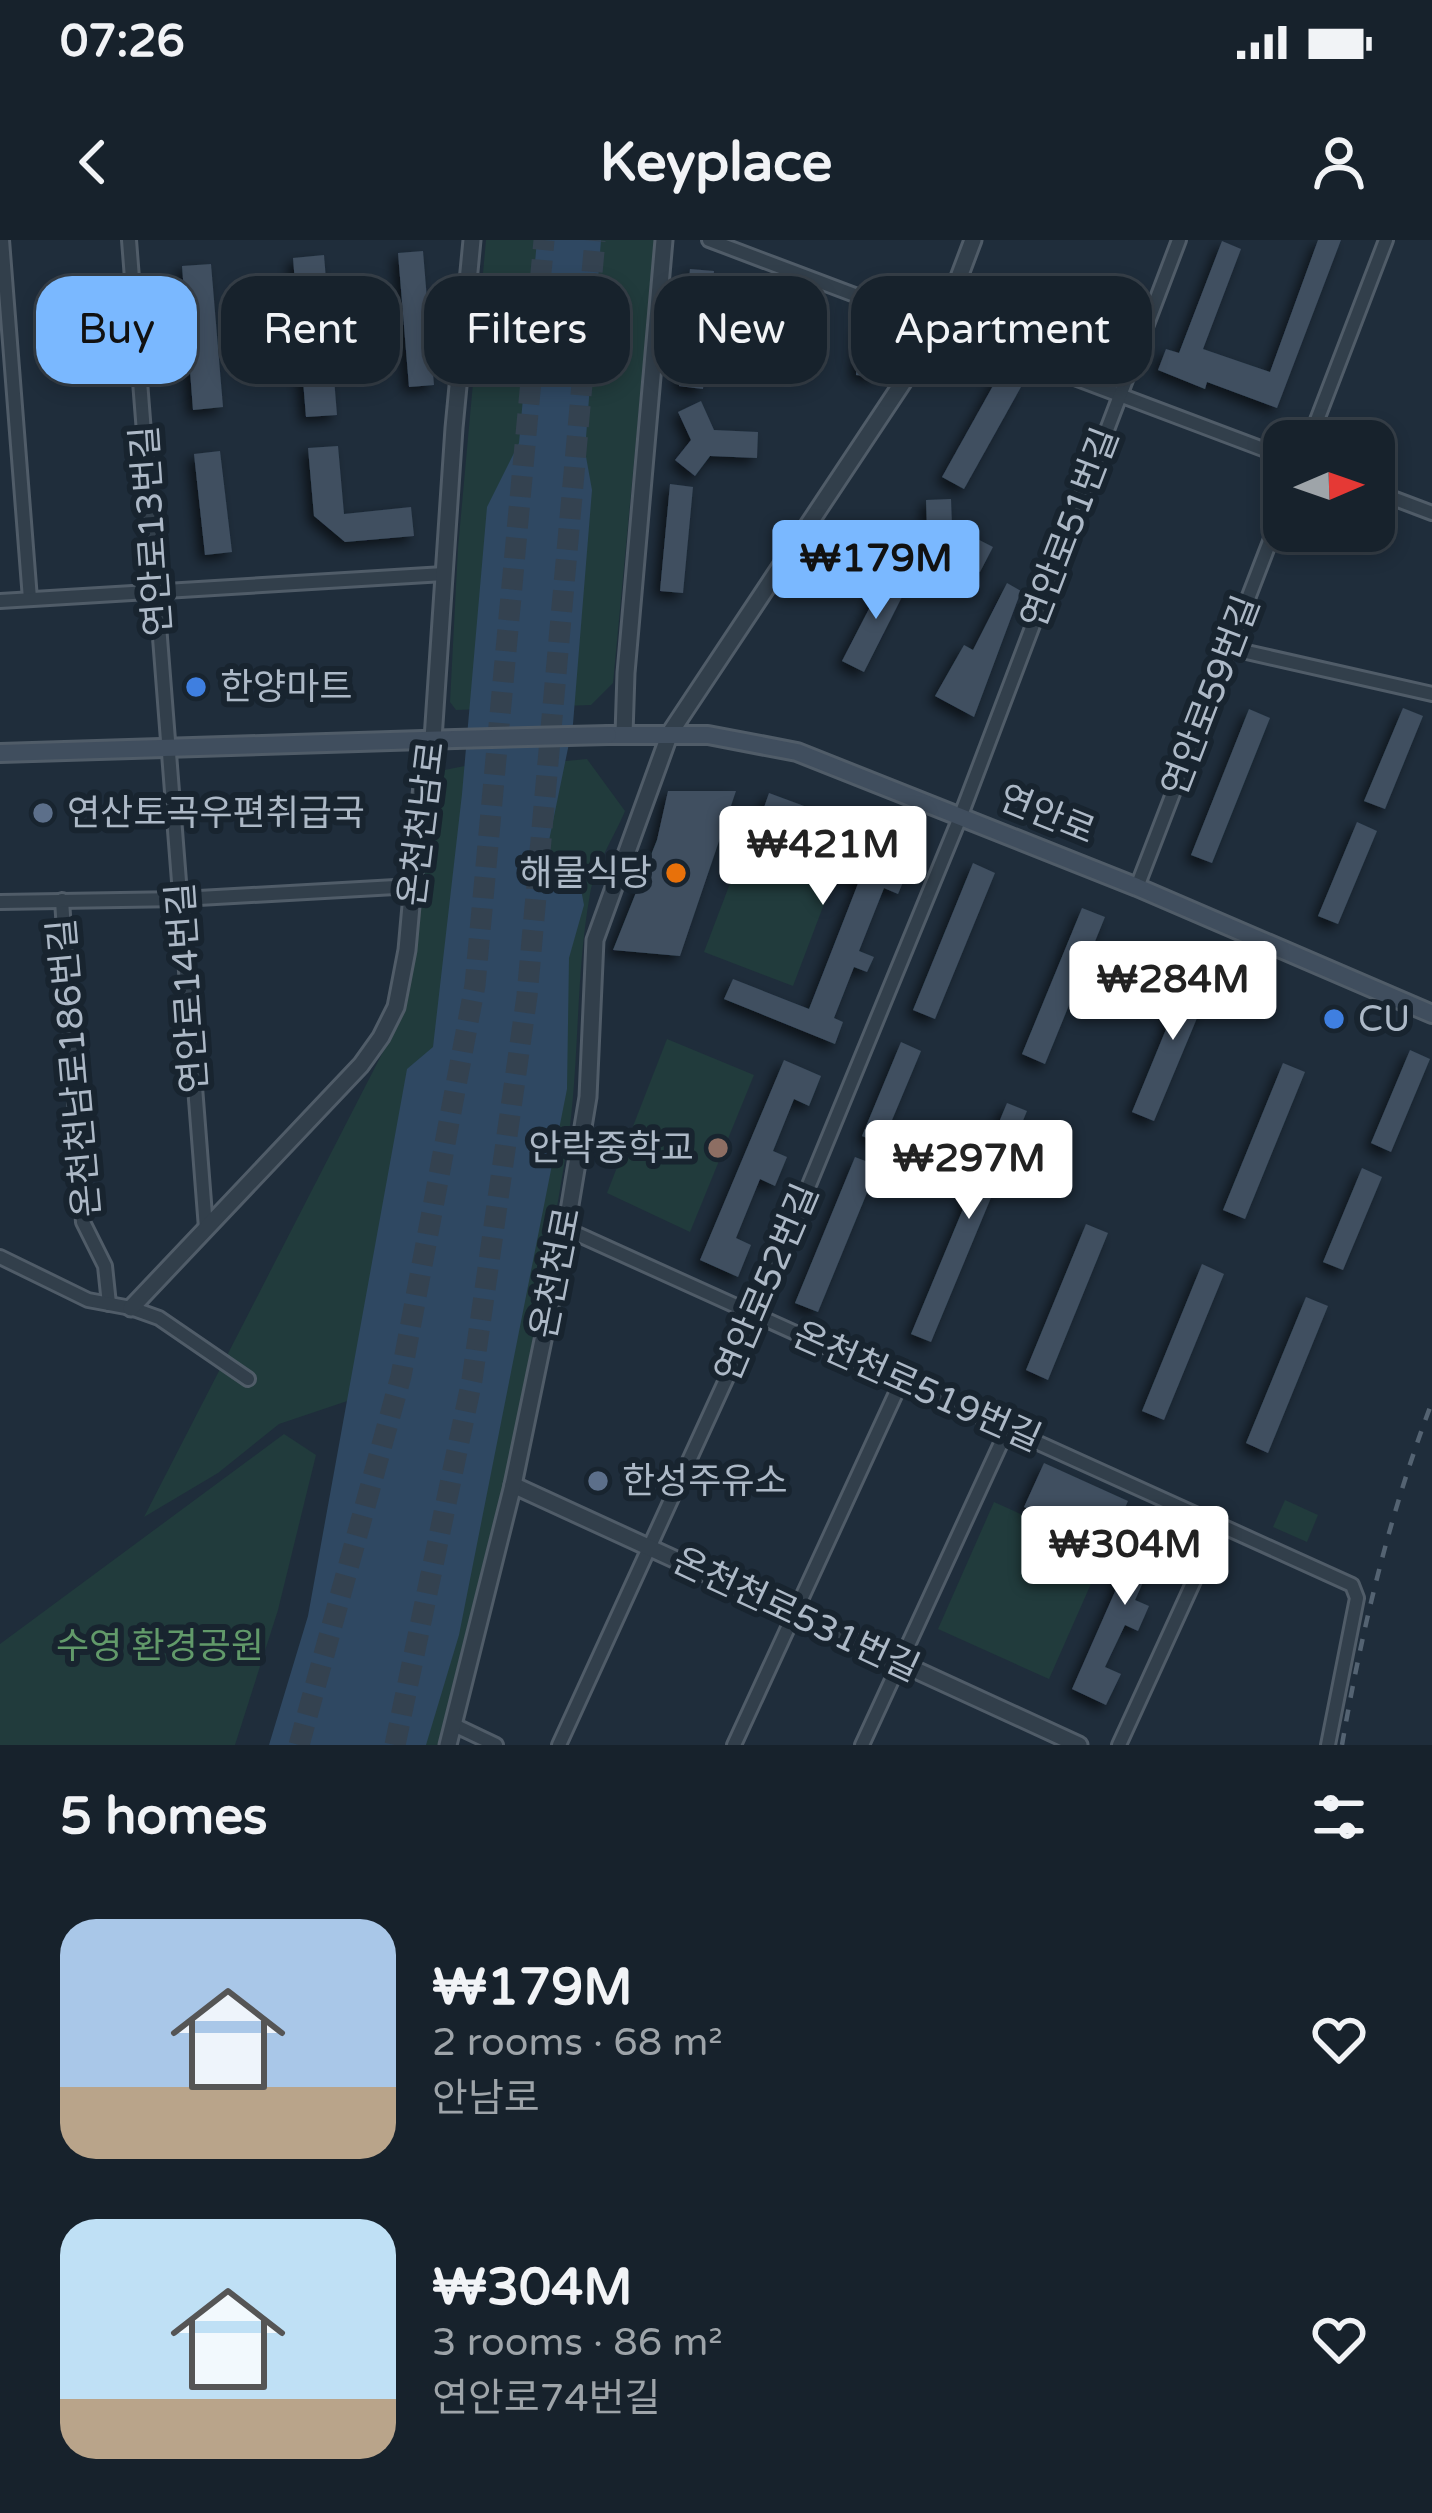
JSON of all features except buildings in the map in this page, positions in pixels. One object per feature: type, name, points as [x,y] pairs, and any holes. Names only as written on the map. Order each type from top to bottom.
[{"type":"main road","name":"연안로","points":[[433,739],[670,733],[769,744],[961,815],[1432,1014]]},
{"type":"main road","points":[[0,753],[433,739]]},
{"type":"street","points":[[2,240],[30,599]]},
{"type":"street","name":"연안로13번길","points":[[129,240],[169,749]]},
{"type":"street","name":"온천천남로","points":[[131,1307],[361,1065],[396,1007],[407,950],[423,773],[433,739],[472,240]]},
{"type":"street","points":[[618,734],[664,240]]},
{"type":"street","points":[[709,240],[851,292]]},
{"type":"street","points":[[758,257],[765,240]]},
{"type":"street","name":"온천천로","points":[[959,276],[973,240]]},
{"type":"street","name":"연안로51번길","points":[[961,815],[1179,240]]},
{"type":"street","points":[[1317,420],[1386,240]]},
{"type":"street","name":"온천천로","points":[[448,1745],[513,1485],[566,1228],[589,1097],[595,940],[670,733],[902,384]]},
{"type":"street","points":[[1095,384],[1263,449]]},
{"type":"street","points":[[1395,499],[1432,513]]},
{"type":"street","name":"연안로59번길","points":[[1137,887],[1266,552]]},
{"type":"street","points":[[0,601],[444,574]]},
{"type":"street","points":[[1229,648],[1432,694]]},
{"type":"street","name":"연안로14번길","points":[[169,749],[206,1228]]},
{"type":"street","name":"연안로52번길","points":[[559,1745],[756,1314],[961,815]]},
{"type":"street","points":[[0,902],[181,899],[413,886]]},
{"type":"street","name":"온천천남로186번길","points":[[62,900],[83,1222],[105,1266],[109,1304]]},
{"type":"street","name":"온천천로519번길","points":[[566,1228],[1352,1586],[1357,1598],[1328,1745]]},
{"type":"street","points":[[0,1257],[88,1300],[131,1307],[159,1318],[248,1379]]},
{"type":"street","points":[[734,1745],[902,1380]]},
{"type":"street","points":[[862,1745],[1008,1428]]},
{"type":"street","name":"온천천로531번길","points":[[513,1485],[1079,1745]]},
{"type":"street","points":[[1120,1745],[1220,1524]]},
{"type":"street","points":[[454,1725],[496,1745]]},
{"type":"green space","points":[[486,240],[655,240],[613,683],[591,705],[456,710],[450,702],[458,548],[473,384],[630,384],[630,276],[483,276]]},
{"type":"green space","points":[[587,759],[625,811],[590,894],[571,1116],[554,1223],[511,1448],[443,1745],[414,1745],[534,870],[555,762]]},
{"type":"green space","points":[[475,764],[383,1389],[279,1424],[218,1473],[144,1517],[405,1009],[429,773]]},
{"type":"green space","points":[[746,841],[835,875],[793,986],[704,952]]},
{"type":"green space","points":[[667,1039],[754,1075],[690,1232],[607,1193]]},
{"type":"green space","name":"수영 환경공원","points":[[284,1434],[316,1455],[278,1610],[235,1745],[0,1745],[0,1644]]},
{"type":"green space","points":[[1285,1500],[1318,1515],[1307,1542],[1273,1527]]},
{"type":"green space","points":[[994,1502],[1105,1552],[1049,1679],[938,1629]]},
{"type":"water","points":[[537,240],[601,240],[598,276],[534,276]]},
{"type":"water","points":[[524,384],[590,384],[585,451],[592,490],[573,724],[544,865],[579,879],[584,905],[569,958],[567,1089],[459,1635],[426,1745],[269,1745],[308,1616],[407,1069],[433,1047],[462,794],[487,507],[519,443]]},
{"type":"tunnel","points":[[299,1745],[401,1376],[475,985],[544,240]]},
{"type":"tunnel","points":[[395,1745],[472,1380],[527,996],[595,240]]},
{"type":"railway","points":[[1342,1745],[1379,1571],[1432,1402]]},
{"type":"place","name":"한양마트","points":[[196,687]]},
{"type":"place","name":"연산토곡우편취급국","points":[[43,813]]},
{"type":"place","name":"해물식당","points":[[676,873]]},
{"type":"place","name":"CU","points":[[1334,1019]]},
{"type":"place","name":"안락중학교","points":[[718,1148]]},
{"type":"place","name":"한성주유소","points":[[598,1481]]}]
